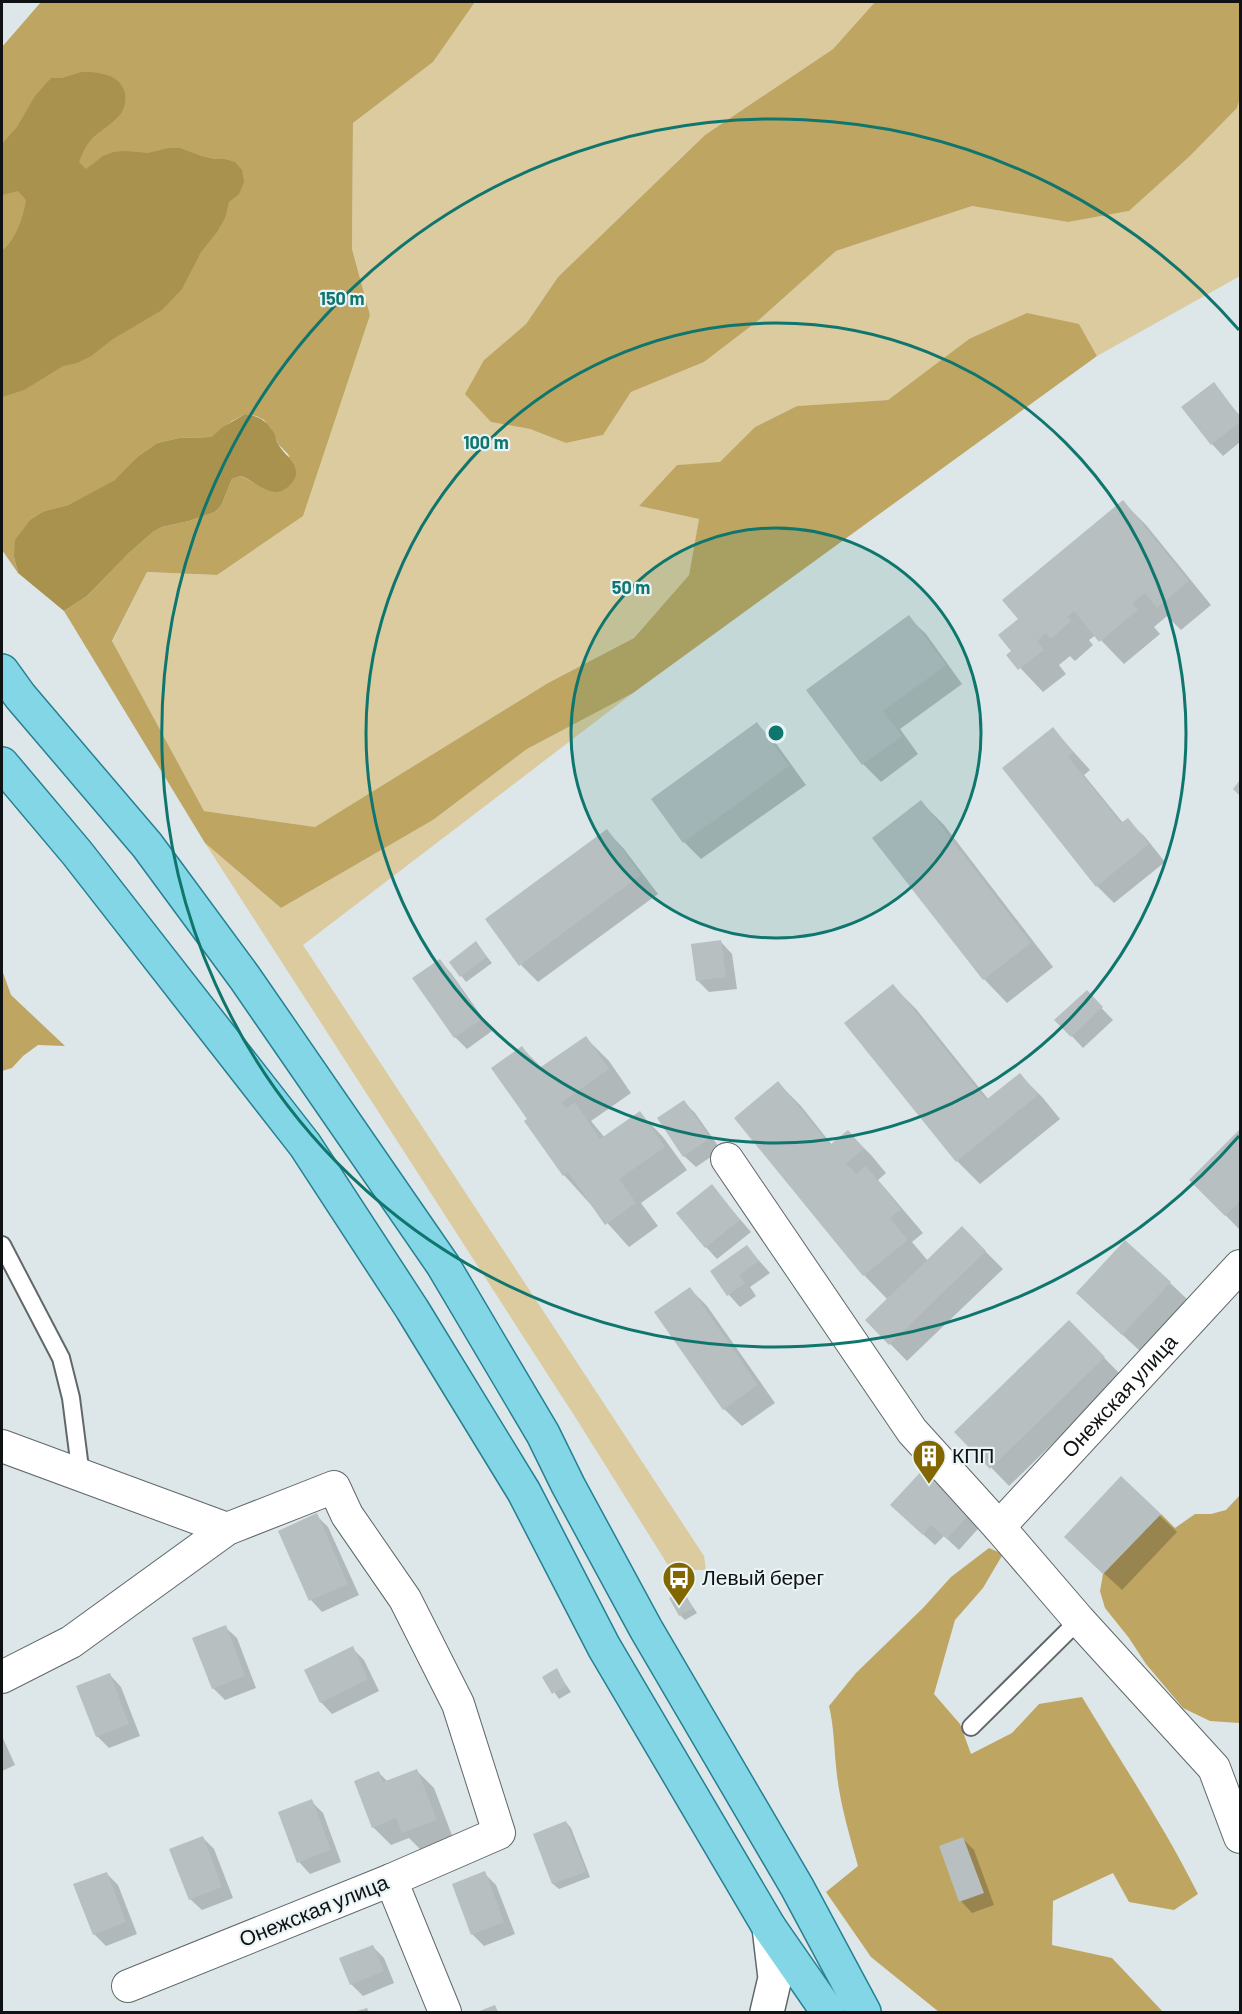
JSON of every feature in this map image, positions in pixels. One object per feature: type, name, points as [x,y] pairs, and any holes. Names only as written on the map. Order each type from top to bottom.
[{"type":"main road","points":[[8,682],[147,845],[245,978],[443,1265],[543,1434],[646,1629],[797,1887],[864,2013]]},
{"type":"main road","points":[[2,764],[77,853],[305,1144],[412,1309],[524,1492],[604,1647],[769,1927],[828,2013]]},
{"type":"main road","points":[[767,2013],[774,1978],[769,1927]]},
{"type":"street","points":[[728,1159],[912,1431],[1214,1768],[1240,1838]]},
{"type":"street","name":"Онежская улица","points":[[999,1527],[1240,1266]]},
{"type":"street","points":[[2,1446],[227,1528]]},
{"type":"street","name":"Онежская улица","points":[[128,1986],[391,1880],[499,1833],[459,1704],[405,1599],[347,1515],[334,1487],[227,1528]]},
{"type":"street","points":[[2,1677],[71,1642],[227,1528]]},
{"type":"street","points":[[391,1880],[445,2013]]},
{"type":"lane","points":[[2,1245],[61,1358],[70,1398],[81,1476]]},
{"type":"lane","points":[[971,1726],[1079,1620]]},
{"type":"shaded area","points":[[41,2],[475,2],[433,62],[353,123],[352,249],[370,315],[303,516],[217,575],[147,572],[112,641],[204,811],[315,827],[548,683],[634,638],[689,575],[699,519],[639,506],[677,465],[720,462],[755,427],[797,406],[888,400],[969,339],[1027,313],[1079,324],[1097,356],[633,693],[527,749],[433,820],[281,908],[205,843],[64,611],[87,596],[153,532],[162,527],[215,512],[221,506],[232,479],[241,476],[258,485],[290,456],[278,444],[271,428],[264,420],[245,414],[211,437],[179,438],[157,443],[137,457],[116,480],[68,505],[44,511],[31,519],[14,557],[18,573],[2,550],[2,47]]},
{"type":"shaded area","points":[[475,2],[875,2],[833,49],[705,135],[558,277],[526,324],[484,360],[491,422],[530,429],[566,443],[603,435],[631,392],[704,362],[759,320],[836,251],[972,206],[1068,222],[1129,211],[1190,156],[1237,108],[1240,98],[1240,276],[1097,356],[1079,324],[969,339],[888,400],[797,406],[755,427],[720,463],[677,465],[639,506],[699,519],[689,575],[634,638],[548,683],[315,827],[204,811],[112,642],[147,572],[217,575],[370,315],[352,249],[353,123],[433,62]]},
{"type":"shaded area","points":[[875,2],[1240,2],[1240,98],[1237,108],[1190,156],[1129,211],[1068,222],[972,206],[836,251],[759,320],[704,362],[631,392],[603,435],[566,443],[530,429],[491,422],[465,394],[484,360],[526,324],[558,277],[705,135],[833,49]]},
{"type":"shaded area","points":[[82,72],[108,75],[119,82],[125,93],[125,105],[122,112],[85,148],[79,162],[86,169],[103,156],[114,152],[148,153],[180,148],[201,156],[235,162],[242,170],[244,182],[239,194],[229,202],[225,218],[201,252],[182,289],[162,310],[113,339],[91,356],[77,363],[63,366],[24,390],[2,397],[2,251],[18,228],[26,200],[18,191],[2,195],[2,144],[17,127],[35,96],[51,78],[62,78]]},
{"type":"shaded area","points":[[245,414],[255,416],[267,423],[273,430],[278,444],[294,464],[296,475],[294,481],[286,488],[275,492],[266,490],[241,476],[232,479],[221,506],[215,512],[162,527],[153,532],[87,596],[64,611],[18,573],[14,557],[15,540],[31,519],[44,511],[68,505],[115,480],[137,457],[157,443],[179,438],[211,437]]},
{"type":"shaded area","points":[[633,693],[303,945],[704,1556],[706,1570],[671,1570],[579,1423],[205,843],[281,908],[433,820],[527,749]]},
{"type":"shaded area","points":[[2,970],[11,995],[65,1046],[38,1045],[12,1068],[2,1071]]},
{"type":"shaded area","points":[[1240,1495],[1240,1723],[1210,1721],[1183,1708],[1146,1664],[1105,1608],[1100,1591],[1103,1574],[1161,1514],[1175,1528],[1195,1514],[1211,1514],[1226,1510]]},
{"type":"shaded area","points":[[989,1548],[1003,1554],[983,1588],[955,1620],[934,1694],[960,1724],[971,1754],[1012,1733],[1039,1704],[1082,1697],[1157,1819],[1198,1894],[1174,1910],[1129,1902],[1113,1873],[1053,1901],[1052,1945],[1112,1958],[1163,2012],[939,2012],[871,1957],[826,1892],[858,1866],[839,1792],[829,1706],[856,1673],[923,1608],[951,1577]]},
{"type":"building","points":[[1214,382],[1240,417],[1240,422],[1211,445],[1181,407]]},
{"type":"building","points":[[1123,500],[1189,581],[1157,608],[1145,593],[1132,603],[1138,610],[1099,642],[1074,611],[1067,617],[1071,621],[1051,639],[1046,633],[1037,641],[1044,650],[1018,670],[1006,655],[1011,651],[998,635],[1018,619],[1002,600]]},
{"type":"building","points":[[909,615],[946,665],[883,711],[902,736],[862,765],[806,690]]},
{"type":"building","points":[[757,722],[789,766],[683,843],[651,799]]},
{"type":"building","points":[[1053,727],[1073,752],[1068,757],[1121,823],[1128,818],[1149,844],[1096,887],[1002,768]]},
{"type":"building","points":[[1240,780],[1240,796],[1233,789]]},
{"type":"building","points":[[921,800],[1031,943],[983,980],[872,838]]},
{"type":"building","points":[[607,829],[641,875],[519,966],[485,919]]},
{"type":"building","points":[[721,940],[726,977],[696,981],[691,944]]},
{"type":"building","points":[[476,941],[487,957],[460,977],[449,962]]},
{"type":"building","points":[[440,959],[482,1019],[454,1038],[412,978]]},
{"type":"building","points":[[893,984],[986,1100],[1020,1073],[1038,1095],[956,1162],[844,1023]]},
{"type":"building","points":[[1087,990],[1103,1007],[1071,1037],[1054,1020]]},
{"type":"building","points":[[586,1036],[609,1069],[562,1102],[566,1108],[575,1102],[600,1139],[640,1111],[665,1147],[619,1179],[636,1203],[605,1225],[568,1172],[563,1176],[524,1121],[527,1119],[491,1068],[522,1046],[538,1069]]},
{"type":"building","points":[[778,1081],[830,1145],[848,1130],[864,1149],[846,1163],[856,1174],[866,1166],[901,1209],[890,1218],[908,1240],[863,1276],[734,1118]]},
{"type":"building","points":[[684,1100],[710,1138],[683,1157],[657,1118]]},
{"type":"building","points":[[1240,1129],[1240,1201],[1225,1216],[1189,1180]]},
{"type":"building","points":[[712,1184],[740,1220],[705,1248],[676,1213]]},
{"type":"building","points":[[962,1226],[986,1251],[889,1345],[865,1320]]},
{"type":"building","points":[[1125,1240],[1171,1282],[1122,1335],[1076,1293]]},
{"type":"building","points":[[747,1245],[759,1261],[739,1275],[745,1283],[727,1296],[710,1271]]},
{"type":"building","points":[[690,1287],[758,1385],[723,1410],[654,1312]]},
{"type":"building","points":[[1069,1320],[1105,1357],[990,1469],[954,1432]]},
{"type":"building","name":"КПП","points":[[927,1465],[975,1508],[947,1539],[931,1525],[923,1535],[890,1505]]},
{"type":"building","points":[[1121,1476],[1161,1514],[1103,1574],[1064,1537]]},
{"type":"building","points":[[317,1513],[348,1584],[309,1601],[278,1531]]},
{"type":"building","points":[[683,1590],[693,1608],[679,1616],[669,1598]]},
{"type":"building","points":[[226,1625],[245,1676],[212,1689],[192,1638]]},
{"type":"building","points":[[353,1646],[368,1679],[320,1703],[304,1670]]},
{"type":"building","points":[[557,1668],[566,1686],[552,1694],[542,1677]]},
{"type":"building","points":[[110,1673],[129,1724],[96,1737],[76,1686]]},
{"type":"building","points":[[417,1769],[437,1820],[402,1833],[396,1818],[372,1828],[354,1781],[379,1771],[383,1782]]},
{"type":"building","points":[[312,1799],[331,1850],[297,1863],[278,1812]]},
{"type":"building","points":[[566,1821],[586,1872],[552,1884],[533,1834]]},
{"type":"building","points":[[203,1836],[222,1887],[189,1900],[169,1849]]},
{"type":"building","points":[[963,1837],[984,1893],[959,1902],[939,1846]]},
{"type":"building","points":[[485,1871],[504,1922],[471,1935],[452,1884]]},
{"type":"building","points":[[107,1872],[126,1922],[93,1935],[73,1884]]},
{"type":"building","points":[[373,1945],[384,1971],[350,1985],[339,1958]]},
{"type":"building","points":[[495,2005],[498,2012],[477,2012]]},
{"type":"building","points":[[367,2008],[369,2012],[354,2012]]},
{"type":"place","name":"КПП","points":[[929,1485]]},
{"type":"place","name":"Левый берег","points":[[679,1607]]}]
